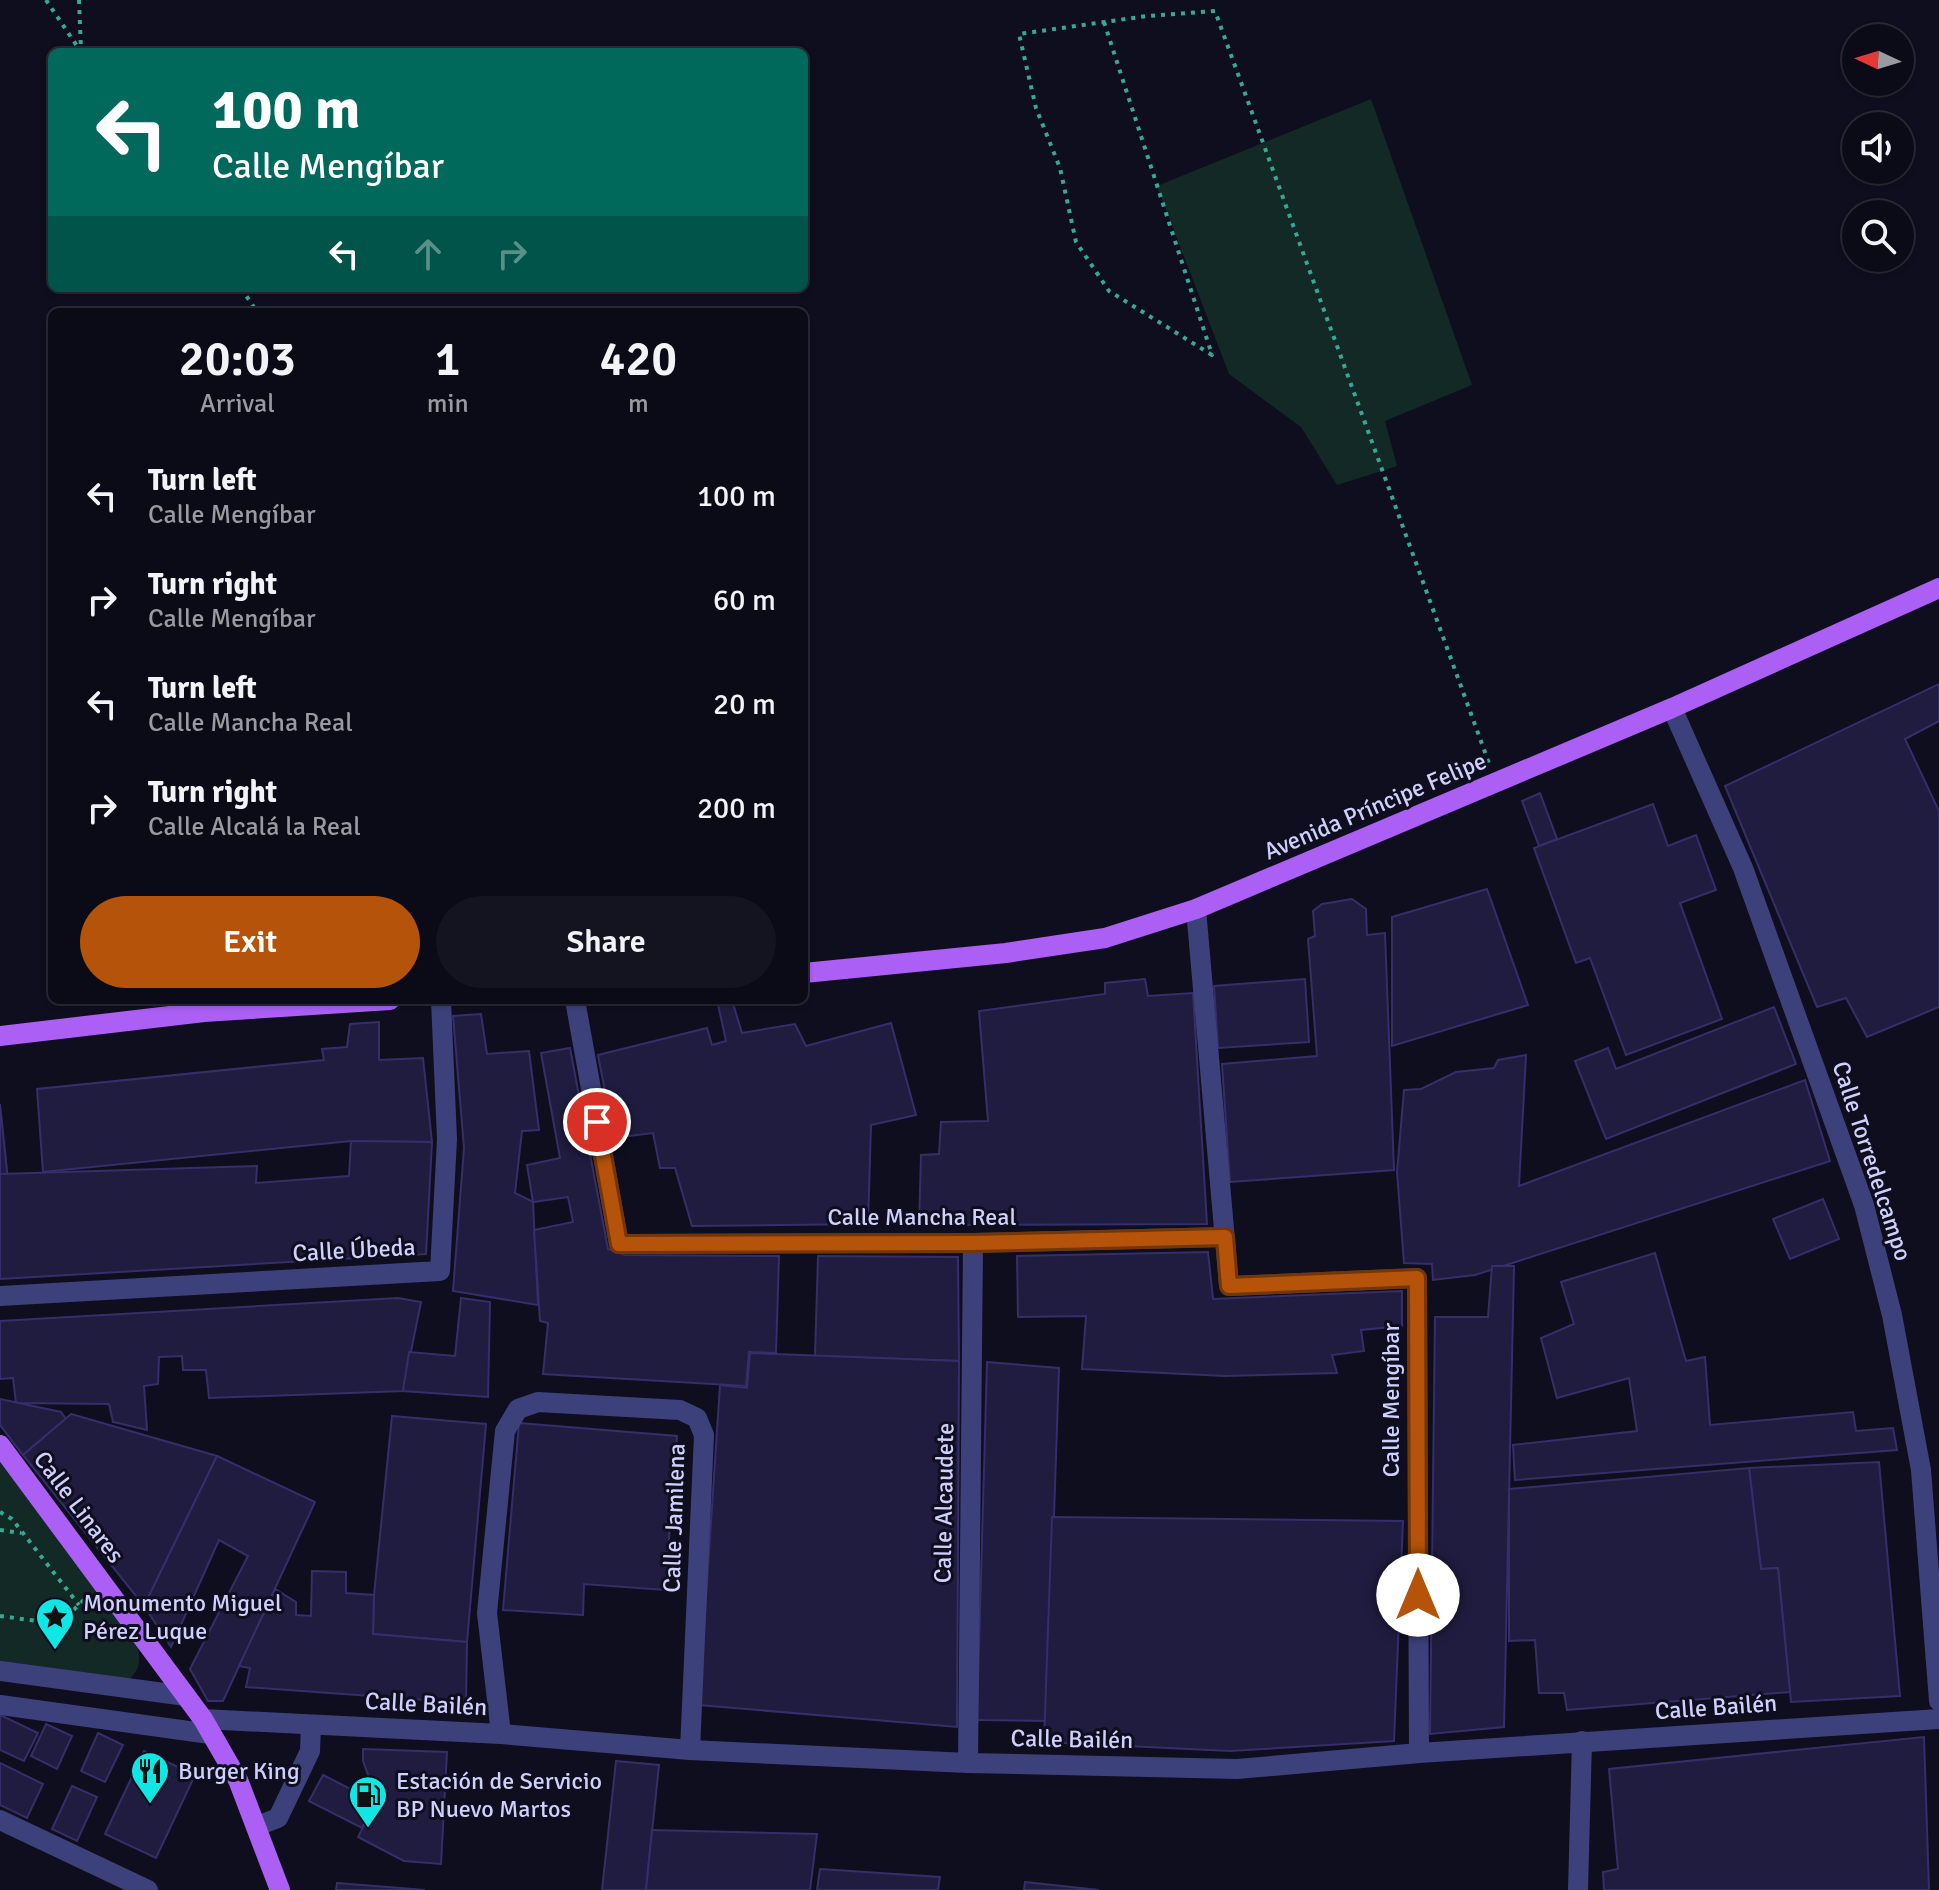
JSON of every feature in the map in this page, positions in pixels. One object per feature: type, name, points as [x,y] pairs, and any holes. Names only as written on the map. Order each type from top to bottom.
[{"type":"main road","name":"Avenida Príncipe Felipe","points":[[808,973],[1006,953],[1105,938],[1196,909],[1672,708],[1939,588]]},
{"type":"main road","points":[[0,1036],[204,1012],[328,1004]]},
{"type":"main road","name":"Calle Linares","points":[[0,1445],[207,1726],[238,1780],[280,1890]]},
{"type":"street","name":"Calle Torredelcampo","points":[[1672,708],[1743,868],[1864,1205],[1892,1315],[1921,1470],[1939,1701]]},
{"type":"street","name":"Calle Mengíbar","points":[[1196,909],[1229,1286],[1417,1278],[1419,1753]]},
{"type":"street","name":"Calle Úbeda","points":[[0,1296],[440,1271],[447,1139],[441,1004]]},
{"type":"street","name":"Calle Mancha Real","points":[[576,1004],[619,1244],[973,1243],[1225,1237]]},
{"type":"street","name":"Calle Alcaudete","points":[[968,1763],[973,1243]]},
{"type":"street","name":"Calle Jamilena","points":[[501,1734],[487,1613],[505,1431],[518,1409],[538,1402],[680,1410],[697,1418],[704,1435],[690,1750]]},
{"type":"street","points":[[0,1671],[186,1696]]},
{"type":"street","name":"Calle Bailén","points":[[0,1705],[207,1726],[311,1725],[501,1734],[690,1750],[968,1763],[1237,1769],[1582,1741],[1939,1719]]},
{"type":"street","points":[[257,1826],[278,1818],[310,1751],[311,1725]]},
{"type":"street","points":[[1578,1890],[1582,1741]]},
{"type":"street","points":[[0,1820],[148,1890]]},
{"type":"path","points":[[46,0],[78,48]]},
{"type":"path","points":[[79,0],[81,48]]},
{"type":"path","points":[[1104,22],[1212,355],[1109,291],[1076,242],[1060,168],[1036,108],[1019,34],[1104,22],[1215,11],[1497,783]]},
{"type":"path","points":[[0,1512],[12,1519],[79,1605],[59,1624],[0,1616]]},
{"type":"path","points":[[0,1530],[23,1533]]},
{"type":"green space","points":[[1371,99],[1472,385],[1385,421],[1397,466],[1337,485],[1301,427],[1229,374],[1157,186]]},
{"type":"green space","points":[[0,1461],[138,1646],[138,1668],[124,1683],[0,1662]]},
{"type":"building","points":[[1939,684],[1939,721],[1905,739],[1939,811],[1939,1007],[1867,1037],[1846,998],[1817,1007],[1725,786]]},
{"type":"building","points":[[1540,793],[1557,839],[1539,846],[1522,801]]},
{"type":"building","points":[[1653,804],[1668,846],[1696,835],[1716,890],[1680,903],[1722,1019],[1626,1055],[1590,958],[1576,963],[1534,848]]},
{"type":"building","points":[[1487,889],[1528,1005],[1392,1046],[1392,917]]},
{"type":"building","points":[[1352,899],[1366,909],[1367,935],[1385,933],[1394,1170],[1230,1182],[1222,1064],[1317,1056],[1308,939],[1315,936],[1313,911],[1322,904]]},
{"type":"building","points":[[1145,979],[1148,996],[1193,993],[1207,1224],[919,1225],[921,1155],[939,1154],[941,1122],[988,1121],[979,1011],[1105,994],[1105,983]]},
{"type":"building","points":[[1305,979],[1309,1042],[1218,1048],[1214,986]]},
{"type":"building","points":[[718,1004],[733,1004],[742,1033],[795,1024],[806,1046],[891,1023],[916,1115],[871,1125],[868,1224],[692,1226],[675,1168],[660,1168],[653,1133],[614,1138],[598,1055],[707,1028],[712,1045],[726,1041]]},
{"type":"building","points":[[1774,1007],[1796,1064],[1606,1139],[1575,1061],[1608,1048],[1616,1069]]},
{"type":"building","points":[[481,1014],[487,1054],[529,1051],[539,1130],[522,1131],[515,1193],[533,1202],[538,1305],[453,1291],[464,1148],[453,1016]]},
{"type":"building","points":[[379,1022],[379,1060],[423,1058],[432,1142],[351,1141],[43,1172],[37,1089],[324,1060],[322,1049],[347,1047],[350,1024]]},
{"type":"building","points":[[570,1048],[608,1249],[625,1255],[779,1256],[776,1353],[749,1352],[746,1386],[543,1374],[548,1323],[540,1321],[534,1230],[573,1222],[568,1197],[533,1202],[527,1165],[560,1158],[541,1053]]},
{"type":"building","points":[[1526,1055],[1519,1186],[1805,1080],[1830,1161],[1475,1275],[1433,1280],[1432,1264],[1404,1263],[1397,1172],[1404,1090],[1421,1089],[1456,1072],[1494,1068],[1498,1060]]},
{"type":"building","points":[[0,1104],[8,1180],[0,1179]]},
{"type":"building","points":[[351,1141],[432,1142],[426,1254],[0,1279],[0,1174],[257,1166],[256,1183],[349,1176]]},
{"type":"building","points":[[1823,1199],[1839,1239],[1790,1259],[1773,1219]]},
{"type":"building","points":[[1208,1252],[1213,1299],[1402,1291],[1402,1326],[1361,1330],[1364,1351],[1332,1355],[1337,1373],[1225,1376],[1082,1369],[1086,1316],[1018,1317],[1017,1256]]},
{"type":"building","points":[[1655,1253],[1686,1361],[1705,1357],[1710,1425],[1853,1412],[1856,1431],[1893,1428],[1897,1450],[1515,1480],[1513,1445],[1637,1431],[1629,1378],[1557,1398],[1541,1338],[1574,1324],[1561,1282]]},
{"type":"building","points":[[818,1256],[958,1257],[959,1361],[815,1356]]},
{"type":"building","points":[[1492,1266],[1514,1266],[1504,1727],[1430,1734],[1435,1317],[1488,1317]]},
{"type":"building","points":[[398,1298],[421,1302],[403,1391],[209,1398],[206,1370],[183,1370],[182,1356],[159,1357],[158,1384],[144,1386],[147,1430],[113,1422],[109,1404],[16,1403],[13,1378],[0,1379],[0,1321]]},
{"type":"building","points":[[461,1298],[490,1302],[488,1397],[403,1391],[409,1352],[455,1356]]},
{"type":"building","points":[[750,1353],[959,1361],[957,1727],[699,1705],[720,1385],[747,1388]]},
{"type":"building","points":[[987,1362],[1059,1368],[1047,1721],[977,1720]]},
{"type":"building","points":[[0,1399],[61,1412],[66,1419],[23,1455],[0,1425]]},
{"type":"building","points":[[71,1414],[217,1456],[144,1606],[23,1455]]},
{"type":"building","points":[[392,1416],[486,1424],[467,1642],[373,1634]]},
{"type":"building","points":[[519,1423],[677,1436],[665,1590],[584,1584],[583,1615],[503,1610]]},
{"type":"building","points":[[217,1456],[315,1502],[223,1701],[208,1701],[190,1669],[248,1556],[219,1540],[171,1647],[144,1606]]},
{"type":"building","points":[[1879,1462],[1900,1696],[1791,1702],[1778,1568],[1761,1569],[1749,1468]]},
{"type":"building","points":[[1749,1468],[1761,1569],[1778,1568],[1790,1692],[1567,1710],[1564,1693],[1539,1693],[1535,1640],[1509,1641],[1509,1489]]},
{"type":"building","points":[[1052,1517],[1403,1521],[1394,1741],[1230,1751],[1044,1742]]},
{"type":"building","points":[[312,1571],[346,1572],[346,1593],[374,1595],[373,1634],[467,1642],[466,1703],[246,1687],[250,1668],[239,1666],[275,1589],[296,1602],[296,1615],[311,1616]]},
{"type":"building","points":[[0,1715],[38,1733],[24,1761],[0,1750]]},
{"type":"building","points":[[46,1724],[72,1736],[57,1769],[31,1756]]},
{"type":"building","points":[[98,1733],[123,1745],[105,1782],[81,1771]]},
{"type":"building","points":[[1924,1737],[1929,1890],[1604,1890],[1603,1872],[1618,1869],[1609,1769]]},
{"type":"building","points":[[363,1749],[447,1752],[441,1864],[404,1861],[358,1837],[380,1794],[380,1780],[370,1780],[363,1761]]},
{"type":"building","name":"Burger King","points":[[144,1751],[195,1775],[156,1858],[105,1834]]},
{"type":"building","points":[[616,1761],[659,1765],[646,1890],[602,1890]]},
{"type":"building","points":[[0,1763],[43,1784],[27,1818],[0,1805]]},
{"type":"building","points":[[323,1775],[376,1802],[362,1828],[309,1801]]},
{"type":"building","points":[[72,1786],[97,1797],[77,1841],[52,1829]]},
{"type":"building","points":[[652,1830],[817,1834],[810,1890],[646,1890]]},
{"type":"building","points":[[820,1869],[940,1877],[938,1890],[817,1890]]},
{"type":"building","points":[[1025,1882],[1099,1890],[1024,1890]]},
{"type":"building","points":[[337,1883],[425,1890],[336,1890]]},
{"type":"place","name":"Monumento Miguel Pérez Luque","points":[[55,1651]]},
{"type":"place","name":"Burger King","points":[[150,1805]]},
{"type":"place","name":"Estación de Servicio BP Nuevo Martos","points":[[368,1829]]},
{"type":"route","points":[[597,1122],[619,1244],[973,1243],[1225,1237],[1229,1286],[1417,1278],[1418,1595]]}]
